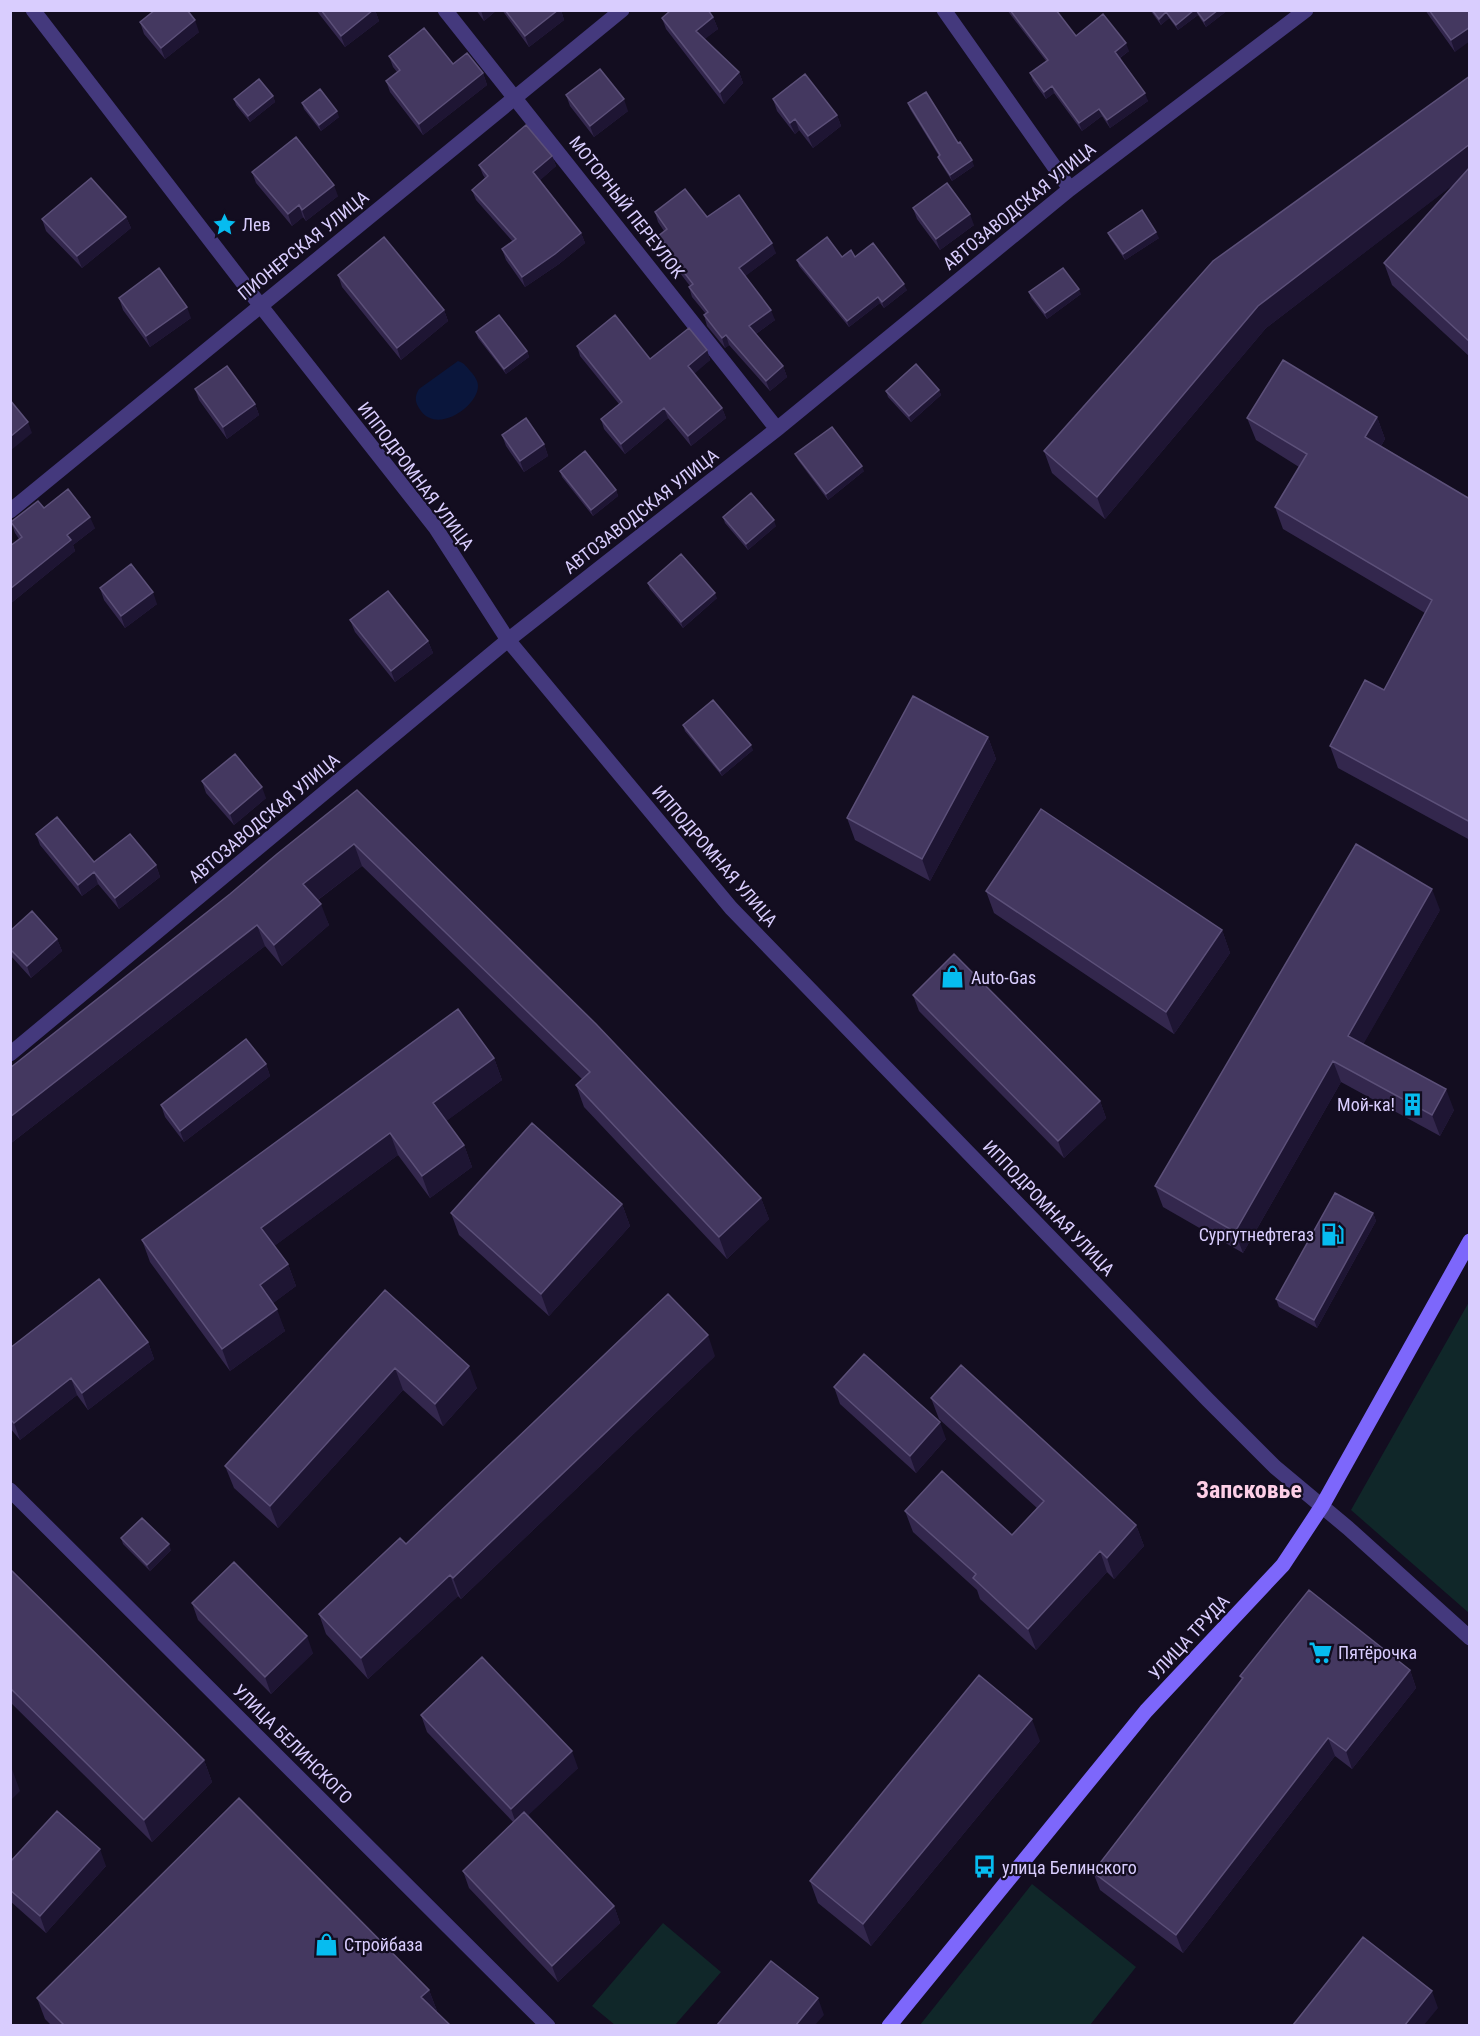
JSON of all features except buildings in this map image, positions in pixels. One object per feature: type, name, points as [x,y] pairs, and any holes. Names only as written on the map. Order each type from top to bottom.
[{"type":"main road","name":"УЛИЦА ТРУДА","points":[[889,2025],[1146,1710],[1283,1565],[1322,1506],[1470,1242]]},
{"type":"street","name":"ИППОДРОМНАЯ УЛИЦА","points":[[33,10],[260,305],[435,527],[508,640],[731,909],[1275,1467],[1470,1638]]},
{"type":"street","name":"МОТОРНЫЙ ПЕРЕУЛОК","points":[[445,10],[777,429]]},
{"type":"street","name":"ПИОНЕРСКАЯ УЛИЦА","points":[[10,511],[622,10]]},
{"type":"street","points":[[944,10],[1070,189]]},
{"type":"street","name":"АВТОЗАВОДСКАЯ УЛИЦА","points":[[10,1054],[508,640],[777,429],[1070,189],[1306,10]]},
{"type":"street","name":"УЛИЦА БЕЛИНСКОГО","points":[[10,1490],[548,2025]]},
{"type":"green space","points":[[1469,1302],[1469,1613],[1351,1510]]},
{"type":"green space","points":[[1032,1884],[1136,1967],[1090,2025],[920,2025]]},
{"type":"green space","points":[[663,1923],[721,1972],[675,2025],[615,2025],[592,2006]]},
{"type":"water","points":[[458,361],[466,366],[476,379],[478,386],[476,394],[471,402],[456,415],[437,420],[428,417],[417,405],[417,392]]},
{"type":"place","name":"Лев","points":[[224,224]]},
{"type":"place","name":"Auto-Gas","points":[[953,977]]},
{"type":"place","name":"Мой-ка!","points":[[1413,1104]]},
{"type":"place","name":"Сургутнефтегаз","points":[[1332,1234]]},
{"type":"place","name":"Пятёрочка","points":[[1320,1652]]},
{"type":"place","name":"улица Белинского","points":[[984,1867]]},
{"type":"place","name":"Стройбаза","points":[[326,1944]]},
{"type":"district","name":"Запсковье","points":[[1249,1490]]}]
